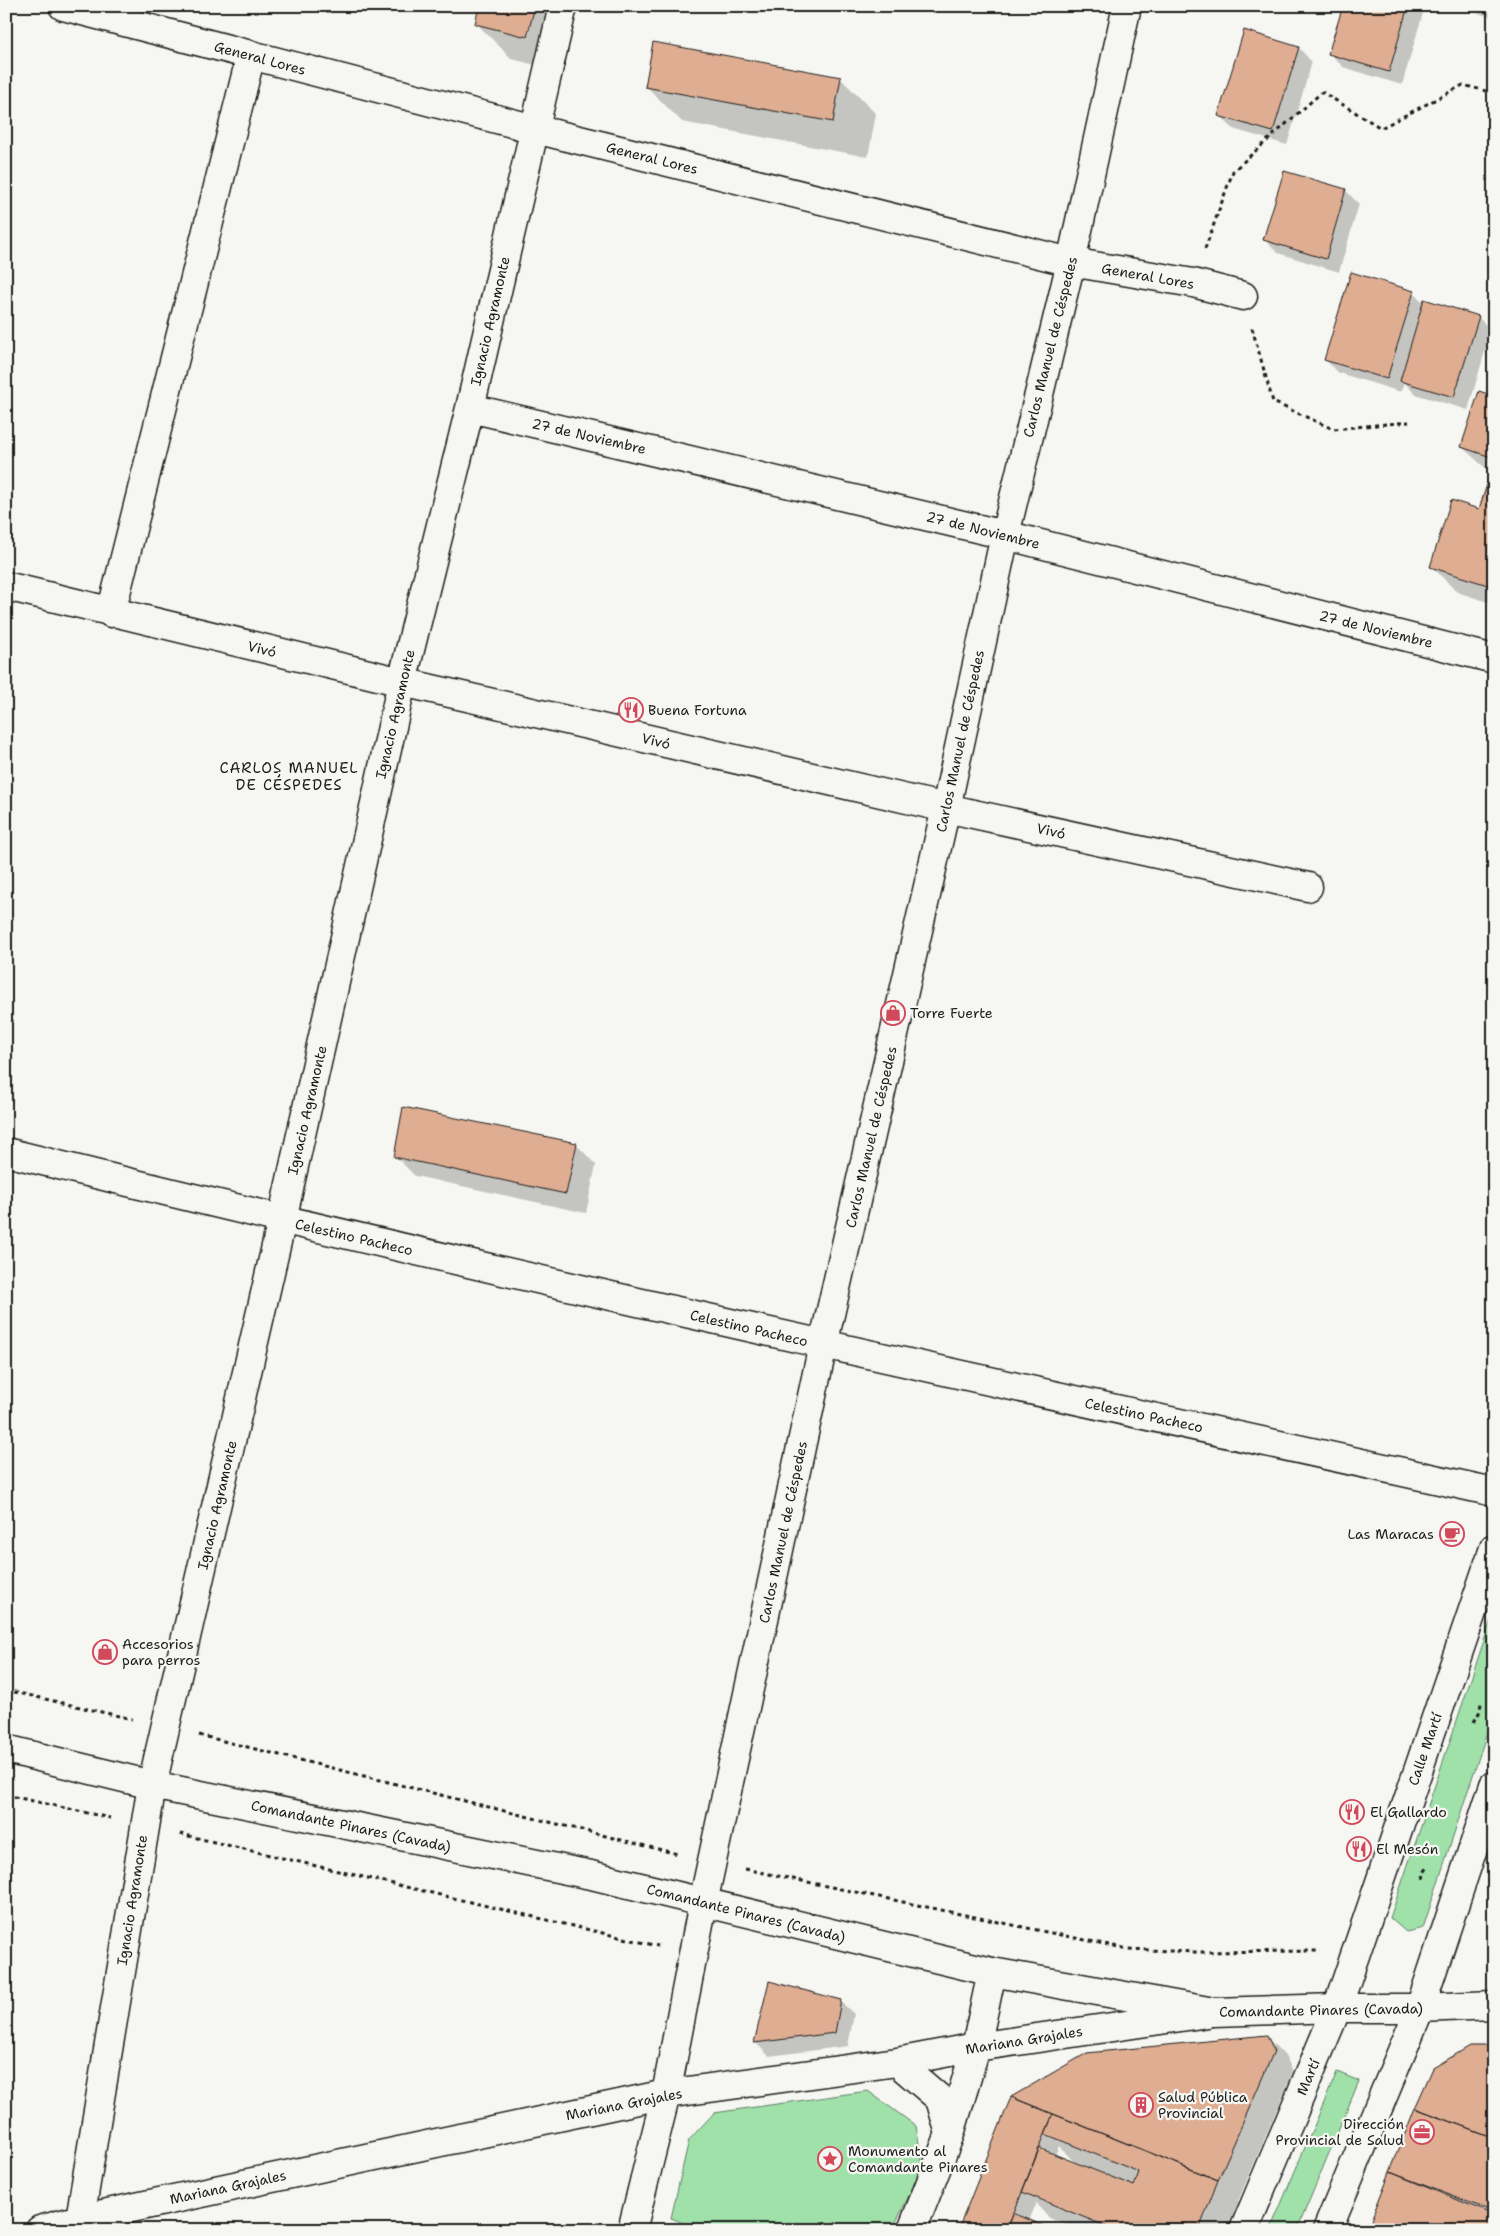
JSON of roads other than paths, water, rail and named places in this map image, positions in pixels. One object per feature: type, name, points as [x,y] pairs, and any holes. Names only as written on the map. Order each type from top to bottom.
[{"type":"street","name":"General Lores","points":[[64,6],[535,129],[1071,262],[1193,283],[1243,296]]},
{"type":"street","name":"Ignacio Agramonte","points":[[80,2219],[152,1785],[282,1220],[402,682],[470,408],[563,6]]},
{"type":"street","name":"Carlos Manuel de Céspedes","points":[[632,2230],[666,2094],[703,1904],[823,1345],[946,808],[1004,535],[1071,262],[1128,6]]},
{"type":"street","points":[[111,613],[251,55]]},
{"type":"street","name":"27 de Noviembre","points":[[470,408],[1004,535],[1494,659]]},
{"type":"street","name":"Vivó","points":[[6,586],[111,613],[402,682],[946,808],[1308,887]]},
{"type":"street","name":"Celestino Pacheco","points":[[6,1152],[282,1220],[823,1345],[1494,1492]]},
{"type":"street","name":"Calle Martí","points":[[1337,2008],[1494,1548]]},
{"type":"street","name":"Comandante Pinares (Cavada)","points":[[6,1749],[152,1785],[591,1875],[703,1904],[992,1972],[1214,2012],[1494,2005]]},
{"type":"street","points":[[1327,2230],[1420,2008],[1494,1785]]},
{"type":"street","points":[[912,2230],[950,2134],[976,2047],[992,1972]]},
{"type":"street","name":"Martí","points":[[1244,2230],[1337,2008]]},
{"type":"street","name":"Mariana Grajales","points":[[40,2230],[80,2219],[666,2094],[897,2062],[976,2047],[1214,2012]]},
{"type":"street","points":[[897,2062],[940,2099],[950,2134]]},
{"type":"place","name":"Buena Fortuna","points":[[631,710]]},
{"type":"place","name":"Torre Fuerte","points":[[893,1013]]},
{"type":"place","name":"Las Maracas","points":[[1452,1534]]},
{"type":"place","name":"Accesorios para perros","points":[[105,1652]]},
{"type":"place","name":"El Gallardo","points":[[1352,1812]]},
{"type":"place","name":"El Mesón","points":[[1359,1849]]},
{"type":"place","name":"Salud Pública Provincial","points":[[1141,2105]]},
{"type":"place","name":"Dirección Provincial de Salud","points":[[1422,2132]]},
{"type":"place","name":"Monumento al Comandante Pinares","points":[[830,2159]]},
{"type":"district","name":"CARLOS MANUEL DE CÉSPEDES","points":[[289,776]]}]
